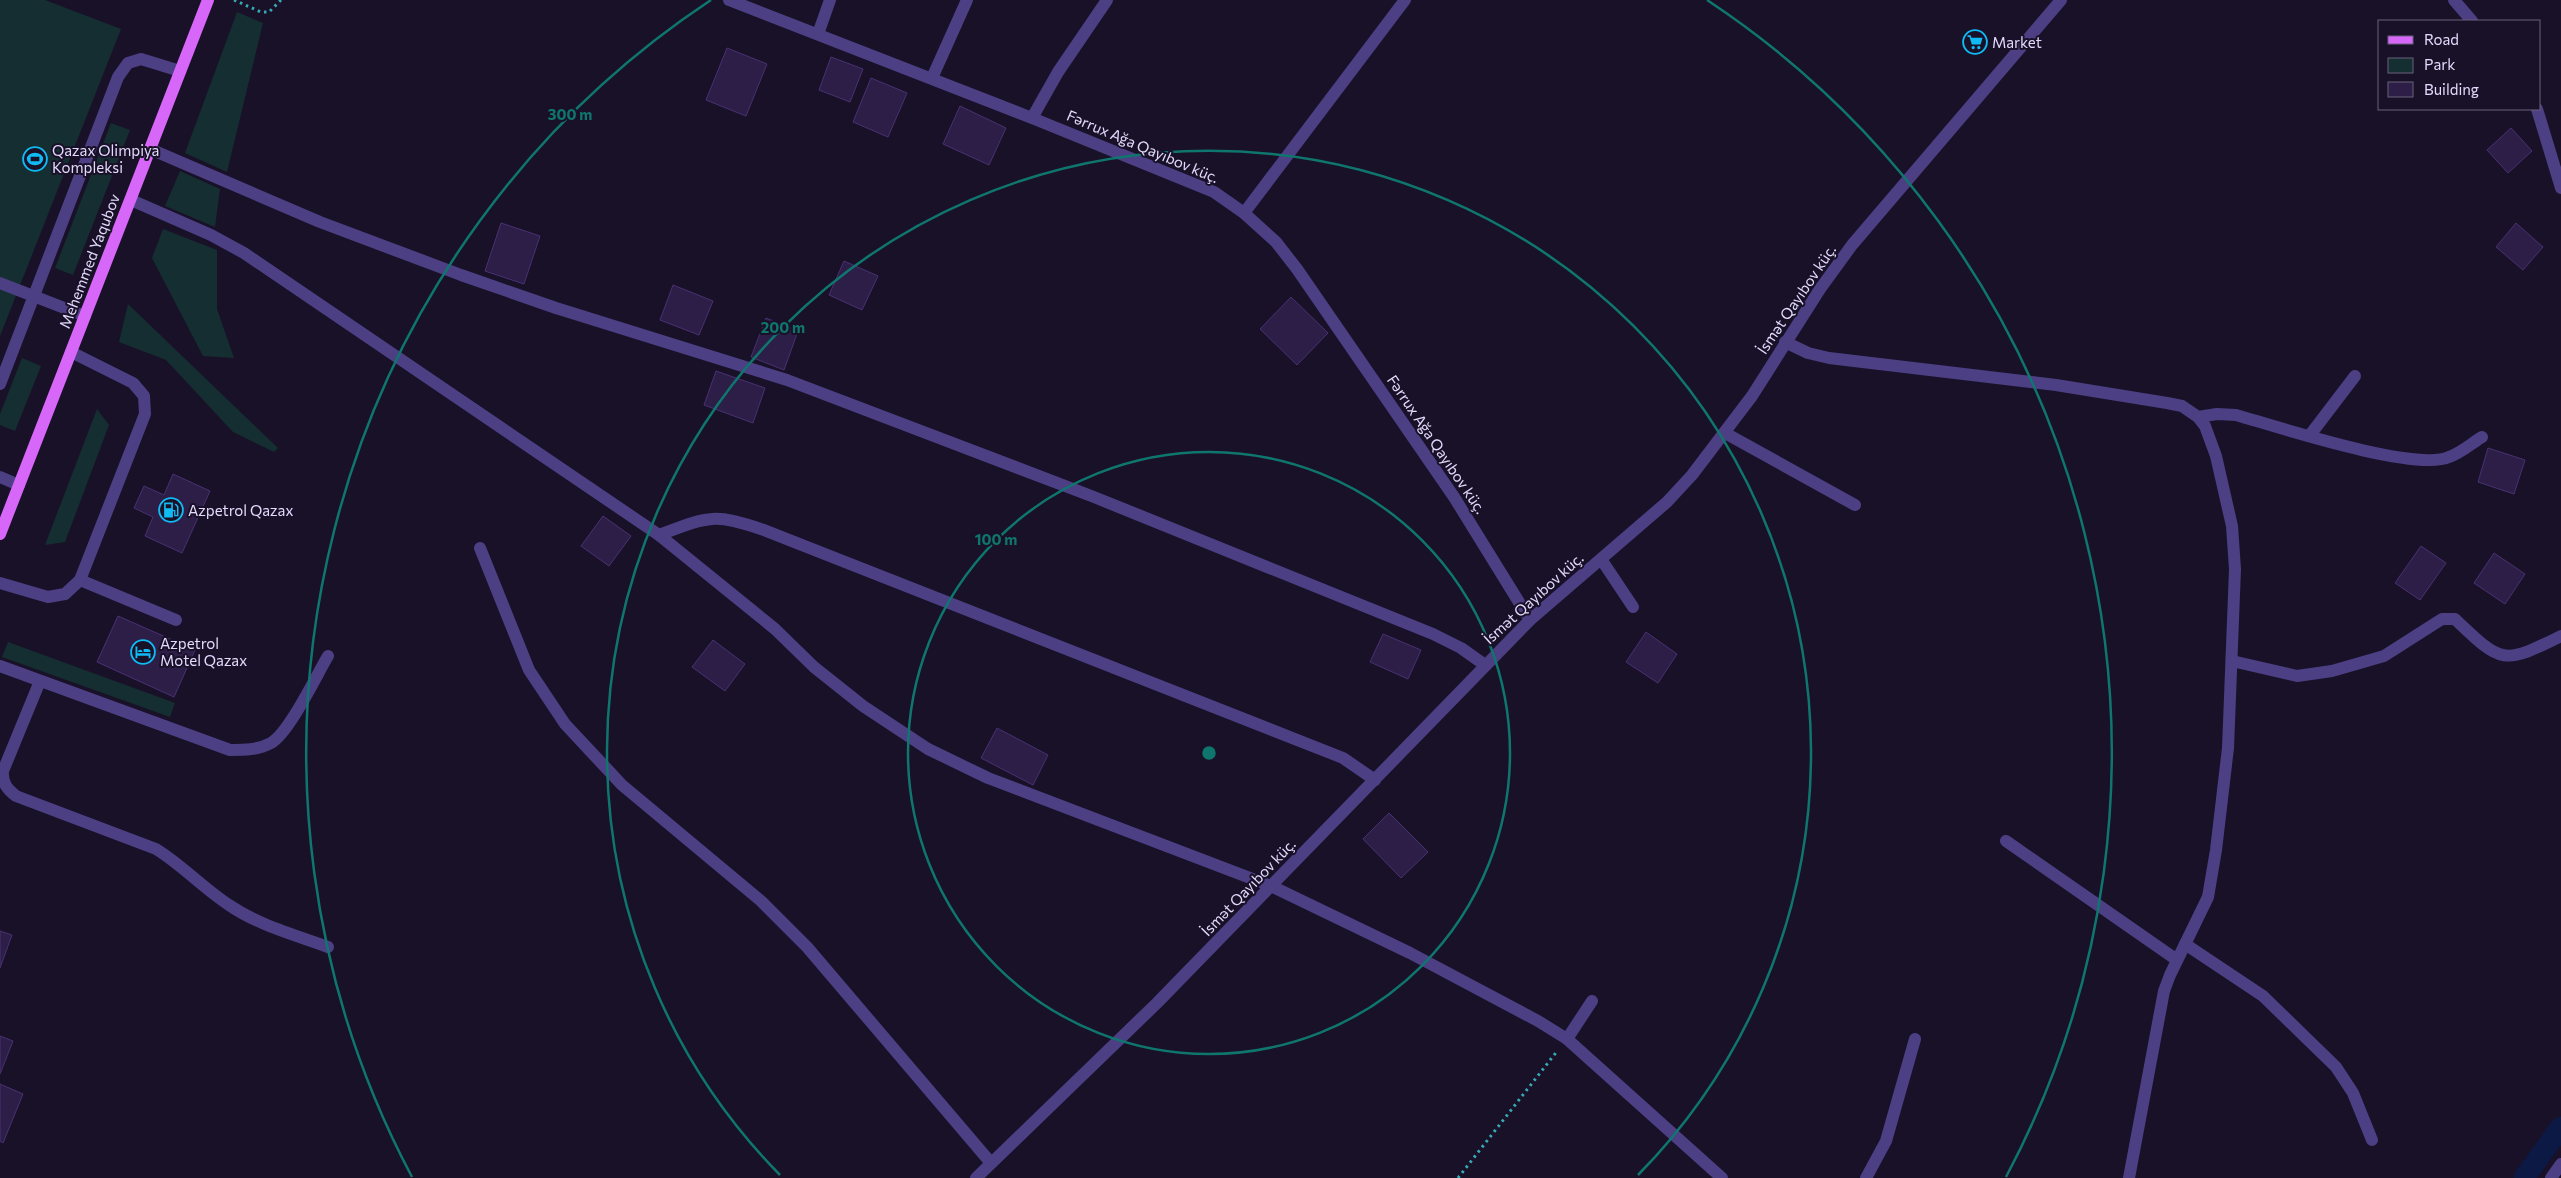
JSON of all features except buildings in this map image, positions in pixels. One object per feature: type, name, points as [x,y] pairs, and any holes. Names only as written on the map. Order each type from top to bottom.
[{"type":"main road","name":"Mehemmed Yaqubov","points":[[0,534],[208,0]]},
{"type":"street","name":"Fərrux Ağa Qayıbov küç.","points":[[729,0],[932,78],[1214,192],[1244,213],[1276,242],[1297,269],[1454,497],[1530,620]]},
{"type":"street","points":[[818,34],[830,0]]},
{"type":"street","points":[[932,78],[966,0]]},
{"type":"street","points":[[1032,118],[1058,72],[1107,0]]},
{"type":"street","points":[[1244,213],[1405,0]]},
{"type":"street","name":"İsmət Qayıbov küç.","points":[[976,1178],[1157,1003],[1530,620],[1667,502],[1725,433],[1752,396],[1820,289],[1858,238],[2061,0]]},
{"type":"street","points":[[2454,0],[2471,20]]},
{"type":"street","points":[[0,384],[118,77],[128,63],[141,59],[180,71]]},
{"type":"street","points":[[2537,110],[2561,188]]},
{"type":"street","points":[[150,150],[320,222],[461,275],[556,308],[787,380],[1084,493],[1433,634],[1461,648],[1485,665]]},
{"type":"street","points":[[130,200],[211,235],[244,253],[659,535],[768,623],[814,668],[863,706],[928,749],[988,778],[1271,886],[1418,957],[1538,1021],[1567,1039],[1722,1178]]},
{"type":"street","points":[[0,283],[85,316]]},
{"type":"street","points":[[1785,342],[1808,353],[1829,358],[2056,385],[2167,402],[2182,406],[2198,417],[2205,426],[2216,456],[2232,526],[2235,569],[2228,748],[2216,850],[2208,897],[2164,991],[2128,1178]]},
{"type":"street","points":[[0,583],[48,598],[65,594],[80,580],[145,414],[144,396],[133,382],[71,352]]},
{"type":"street","points":[[2310,435],[2355,376]]},
{"type":"street","points":[[2198,417],[2217,414],[2236,415],[2394,458],[2429,461],[2449,458],[2482,437]]},
{"type":"street","points":[[1725,433],[1855,505]]},
{"type":"street","points":[[0,477],[19,485]]},
{"type":"street","points":[[659,535],[705,518],[729,518],[764,530],[1343,758],[1375,780]]},
{"type":"street","points":[[480,548],[529,670],[565,724],[622,785],[761,901],[807,947],[991,1163]]},
{"type":"street","points":[[1601,558],[1633,607]]},
{"type":"street","points":[[80,580],[176,620]]},
{"type":"street","points":[[2232,661],[2297,676],[2332,671],[2384,656],[2442,620],[2454,619],[2499,656],[2510,658],[2524,654],[2561,636]]},
{"type":"street","points":[[0,666],[230,750],[255,749],[272,742],[285,730],[328,656]]},
{"type":"street","points":[[40,681],[3,772],[2,780],[8,790],[16,796],[156,849],[173,860],[228,905],[260,922],[328,947]]},
{"type":"street","points":[[2006,841],[2177,960]]},
{"type":"street","points":[[2185,944],[2263,996],[2336,1067],[2353,1093],[2372,1140]]},
{"type":"street","points":[[1567,1039],[1592,1000]]},
{"type":"street","points":[[1866,1178],[1886,1142],[1915,1039]]},
{"type":"street","points":[[2551,1178],[2561,1164]]},
{"type":"path","points":[[234,0],[261,12],[269,12],[281,0]]},
{"type":"path","points":[[1458,1178],[1567,1039]]},
{"type":"green space","name":"Qazax Olimpiya Kompleksi","points":[[0,0],[45,0],[121,29],[0,336]]},
{"type":"green space","points":[[237,12],[263,23],[227,172],[185,153]]},
{"type":"green space","points":[[111,123],[130,130],[73,275],[55,268]]},
{"type":"green space","points":[[180,171],[220,189],[215,227],[165,206]]},
{"type":"green space","points":[[163,229],[217,250],[217,309],[234,358],[203,356],[152,258]]},
{"type":"green space","points":[[128,304],[278,448],[274,452],[233,432],[166,360],[119,342]]},
{"type":"green space","points":[[22,358],[41,366],[15,431],[0,425],[0,414]]},
{"type":"green space","points":[[97,409],[109,425],[65,542],[45,545]]},
{"type":"green space","points":[[8,642],[175,703],[170,717],[2,657]]},
{"type":"waterway","points":[[2524,1178],[2561,1127]]},
{"type":"place","name":"Market","points":[[1975,42]]},
{"type":"place","name":"Qazax Olimpiya Kompleksi","points":[[35,159]]},
{"type":"place","name":"Azpetrol Qazax","points":[[171,510]]},
{"type":"place","name":"Azpetrol Motel Qazax","points":[[143,652]]}]
